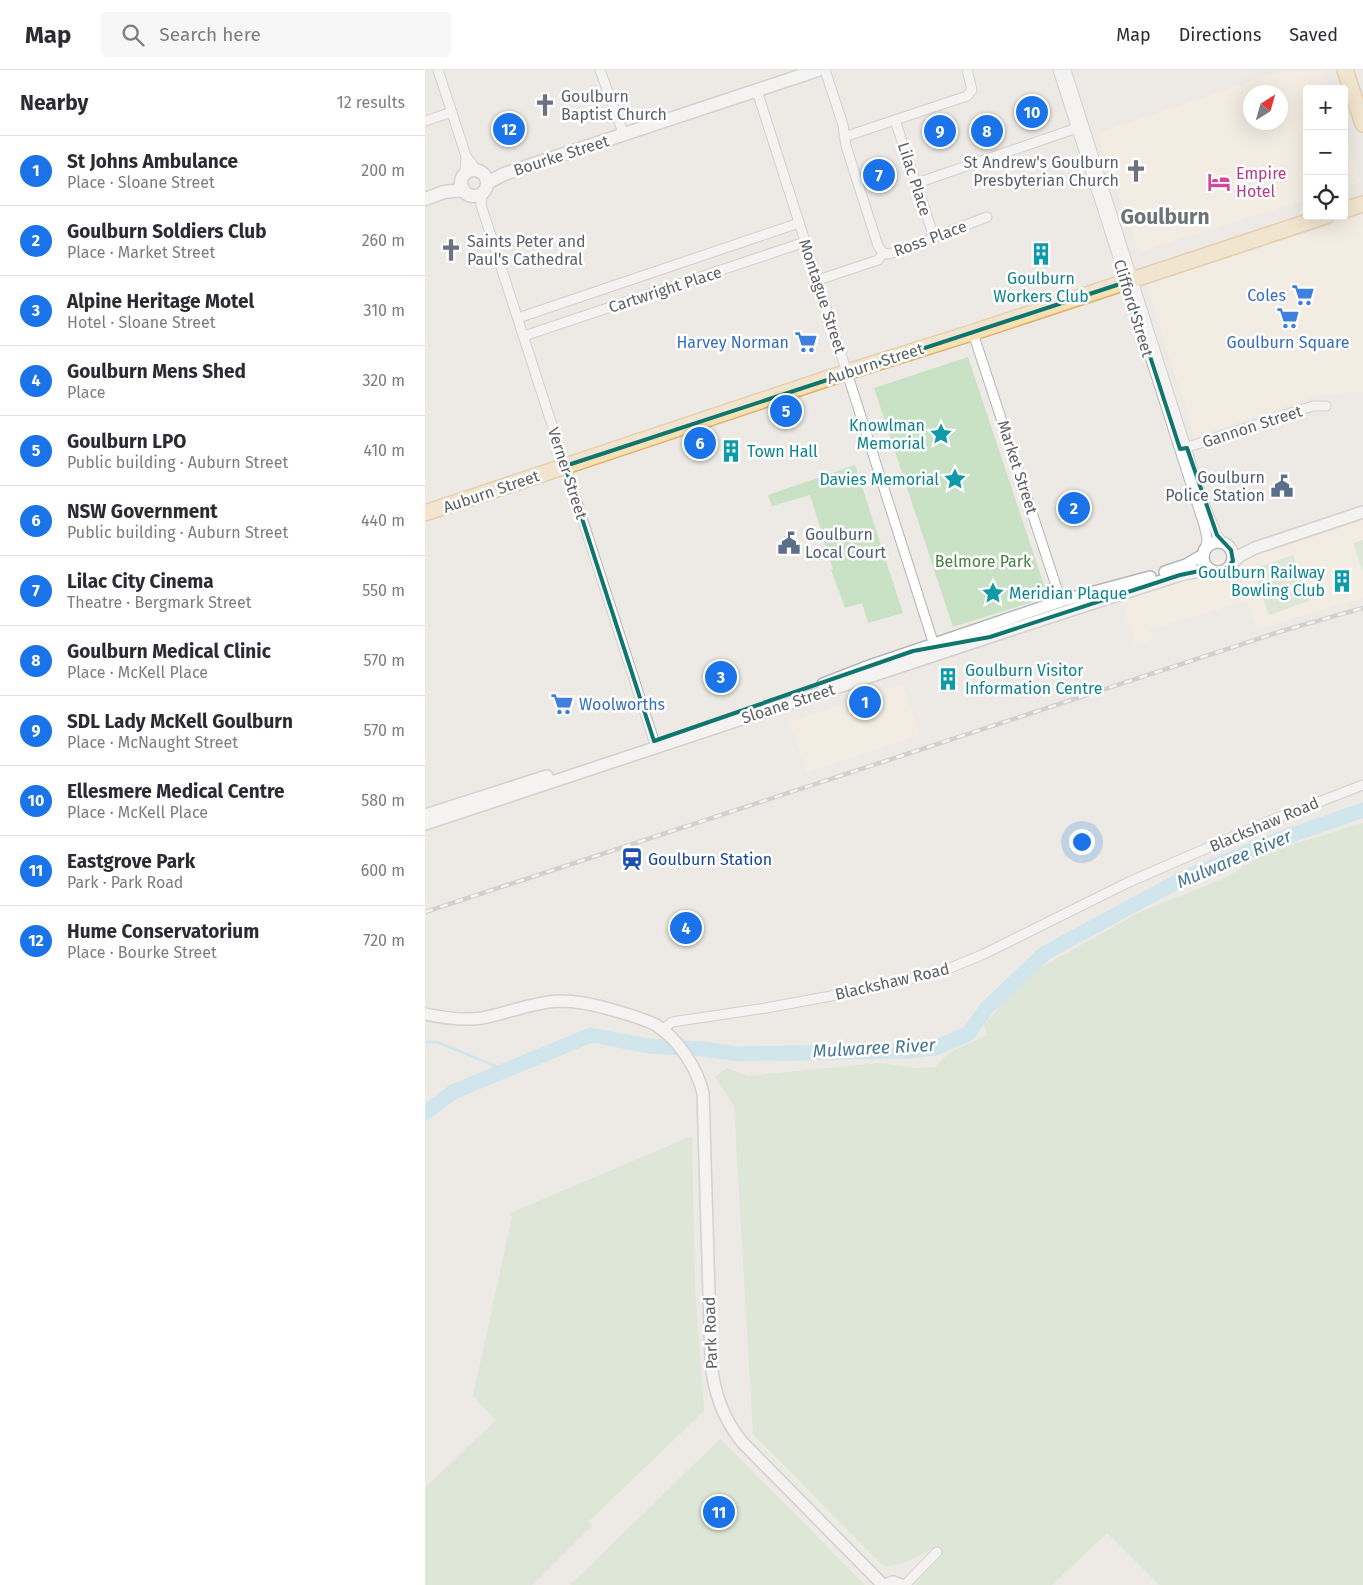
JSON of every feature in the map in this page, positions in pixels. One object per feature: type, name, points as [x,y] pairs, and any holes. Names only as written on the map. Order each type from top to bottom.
[{"type":"main road","name":"Bourke Street","points":[[425,199],[444,192],[475,186],[504,174],[818,70]]},
{"type":"main road","points":[[1345,70],[1363,124]]},
{"type":"main road","points":[[1348,203],[1363,198]]},
{"type":"main road","points":[[1348,209],[1363,204]]},
{"type":"main road","name":"Auburn Street","points":[[846,369],[973,333],[1303,217]]},
{"type":"main road","name":"Auburn Street","points":[[425,507],[565,463],[846,369],[947,330],[1129,277],[1313,220]]},
{"type":"main road","name":"Auburn Street","points":[[425,513],[565,463]]},
{"type":"street","name":"Verner Street","points":[[438,70],[653,741]]},
{"type":"street","points":[[601,70],[624,135]]},
{"type":"street","points":[[825,70],[843,126],[846,146],[878,246],[883,253]]},
{"type":"street","points":[[844,137],[971,94],[972,85],[967,70]]},
{"type":"street","name":"Clifford Street","points":[[1058,70],[1075,111]]},
{"type":"street","name":"Clifford Street","points":[[1066,70],[1080,129],[1183,448],[1207,538],[1205,551]]},
{"type":"street","name":"Montague Street","points":[[757,91],[934,645]]},
{"type":"street","points":[[425,121],[452,112]]},
{"type":"street","name":"Lilac Place","points":[[895,120],[934,237]]},
{"type":"street","points":[[917,183],[1080,129]]},
{"type":"street","name":"Ross Place","points":[[818,280],[878,260],[883,253],[888,254],[987,217]]},
{"type":"street","name":"Cartwright Place","points":[[518,318],[799,223]]},
{"type":"street","name":"Cartwright Place","points":[[524,336],[805,242]]},
{"type":"street","name":"Market Street","points":[[973,333],[1061,602]]},
{"type":"street","name":"Gannon Street","points":[[1183,448],[1313,406],[1326,406]]},
{"type":"street","name":"Clifford Street","points":[[1183,448],[1217,535],[1226,545]]},
{"type":"street","points":[[1255,548],[1214,542],[1205,551],[1205,564],[1214,571],[1224,570],[1241,555],[1255,548],[1363,512]]},
{"type":"street","points":[[1226,545],[1233,555],[1232,563]]},
{"type":"street","name":"Sloane Street","points":[[425,815],[804,691],[863,668],[1061,602],[1186,565],[1205,551]]},
{"type":"street","name":"Sloane Street","points":[[425,824],[1119,594],[1180,575],[1209,569]]},
{"type":"street","points":[[1061,602],[1064,604],[1075,604],[1103,596],[1119,594]]},
{"type":"street","points":[[934,645],[940,648],[976,637],[990,636]]},
{"type":"street","points":[[890,670],[907,669]]},
{"type":"street","name":"Blackshaw Road","points":[[662,1030],[672,1022],[795,1003],[916,979],[943,971],[984,954],[1129,882],[1267,822],[1363,785]]},
{"type":"street","points":[[425,1014],[451,1019],[470,1019],[544,1003],[570,1001],[607,1008],[647,1021],[662,1030]]},
{"type":"street","name":"Park Road","points":[[662,1030],[674,1041],[690,1062],[701,1084],[704,1103],[711,1360],[713,1384],[718,1402],[726,1420],[741,1442],[884,1585]]},
{"type":"street","points":[[905,1585],[937,1552]]},
{"type":"street","points":[[884,1585],[893,1582],[901,1585]]},
{"type":"highlighted area","points":[[1126,282],[1180,449],[1187,448],[1217,535],[1231,550],[1233,561],[1224,570],[1209,569],[1180,575],[990,637],[913,651],[654,741],[565,466]]},
{"type":"shaded area","points":[[1284,70],[1324,70],[1329,85],[1303,85],[1303,200],[1139,252],[1097,133]]},
{"type":"shaded area","points":[[1348,143],[1361,182],[1348,186]]},
{"type":"shaded area","name":"Goulburn Square","points":[[1363,215],[1363,393],[1321,395],[1195,437],[1146,284]]},
{"type":"shaded area","points":[[1363,512],[1363,598],[1257,629],[1247,601],[1150,629],[1153,639],[1136,645],[1119,594]]},
{"type":"shaded area","points":[[903,684],[920,735],[807,772],[790,722],[855,700],[858,710],[876,704],[872,694]]},
{"type":"green space","name":"Belmore Park","points":[[968,357],[1048,597],[953,627],[874,388]]},
{"type":"green space","points":[[855,465],[903,613],[868,623],[862,603],[845,608],[831,570],[833,569],[810,495],[772,506],[768,495]]},
{"type":"green space","points":[[1363,540],[1363,572],[1353,543]]},
{"type":"green space","points":[[1293,555],[1309,601],[1269,615],[1253,569]]},
{"type":"green space","points":[[1363,823],[1363,1585],[1159,1585],[1107,1533],[1052,1585],[915,1585],[942,1554],[936,1547],[900,1564],[887,1566],[881,1564],[753,1434],[734,1106],[715,1077],[727,1068],[748,1076],[879,1063],[916,1068],[935,1067],[950,1052],[987,1035],[984,1026],[1024,977],[1140,912],[1225,878],[1268,852]]},
{"type":"green space","points":[[692,1136],[695,1288],[704,1411],[589,1521],[592,1525],[532,1585],[425,1585],[425,1488],[496,1420],[473,1396],[512,1217],[510,1213]]},
{"type":"green space","points":[[720,1439],[865,1585],[570,1585]]},
{"type":"waterway","name":"Mulwaree River","points":[[425,1113],[453,1092],[591,1035],[649,1046],[704,1049],[738,1054],[907,1051],[935,1048],[968,1034],[987,1008],[1045,953],[1182,879],[1269,843],[1363,810]]},
{"type":"waterway","points":[[425,1042],[437,1042],[505,1070]]},
{"type":"railway","points":[[425,912],[1282,631],[1363,608]]},
{"type":"place","name":"Goulburn Baptist Church","points":[[545,105]]},
{"type":"place","name":"Ellesmere Medical Centre","points":[[1032,112]]},
{"type":"place","name":"Hume Conservatorium","points":[[509,129]]},
{"type":"place","name":"SDL Lady McKell Goulburn","points":[[940,131]]},
{"type":"place","name":"Goulburn Medical Clinic","points":[[987,131]]},
{"type":"place","name":"St Andrew's Goulburn Presbyterian Church","points":[[1136,171]]},
{"type":"place","name":"Lilac City Cinema","points":[[879,175]]},
{"type":"place","name":"Empire Hotel","points":[[1219,182]]},
{"type":"place","name":"Saints Peter and Paul's Cathedral","points":[[451,250]]},
{"type":"place","name":"Goulburn Workers Club","points":[[1041,254]]},
{"type":"place","name":"Coles","points":[[1303,295]]},
{"type":"place","name":"Goulburn Square","points":[[1288,318]]},
{"type":"place","name":"Harvey Norman","points":[[806,342]]},
{"type":"place","name":"Goulburn LPO","points":[[786,411]]},
{"type":"place","name":"Knowlman Memorial","points":[[941,434]]},
{"type":"place","name":"NSW Government","points":[[700,443]]},
{"type":"place","name":"Town Hall","points":[[731,451]]},
{"type":"place","name":"Davies Memorial","points":[[955,479]]},
{"type":"place","name":"Goulburn Police Station","points":[[1282,486]]},
{"type":"place","name":"Goulburn Soldiers Club","points":[[1074,508]]},
{"type":"place","name":"Goulburn Local Court","points":[[789,543]]},
{"type":"place","name":"Goulburn Railway Bowling Club","points":[[1342,581]]},
{"type":"place","name":"Meridian Plaque","points":[[993,593]]},
{"type":"place","name":"Alpine Heritage Motel","points":[[721,677]]},
{"type":"place","name":"Goulburn Visitor Information Centre","points":[[948,679]]},
{"type":"place","name":"St Johns Ambulance","points":[[865,702]]},
{"type":"place","name":"Woolworths","points":[[562,704]]},
{"type":"place","name":"Goulburn Station","points":[[632,859]]},
{"type":"place","name":"Goulburn Mens Shed","points":[[686,928]]},
{"type":"place","name":"Eastgrove Park","points":[[719,1512]]},
{"type":"district","name":"Goulburn","points":[[1165,217]]}]
